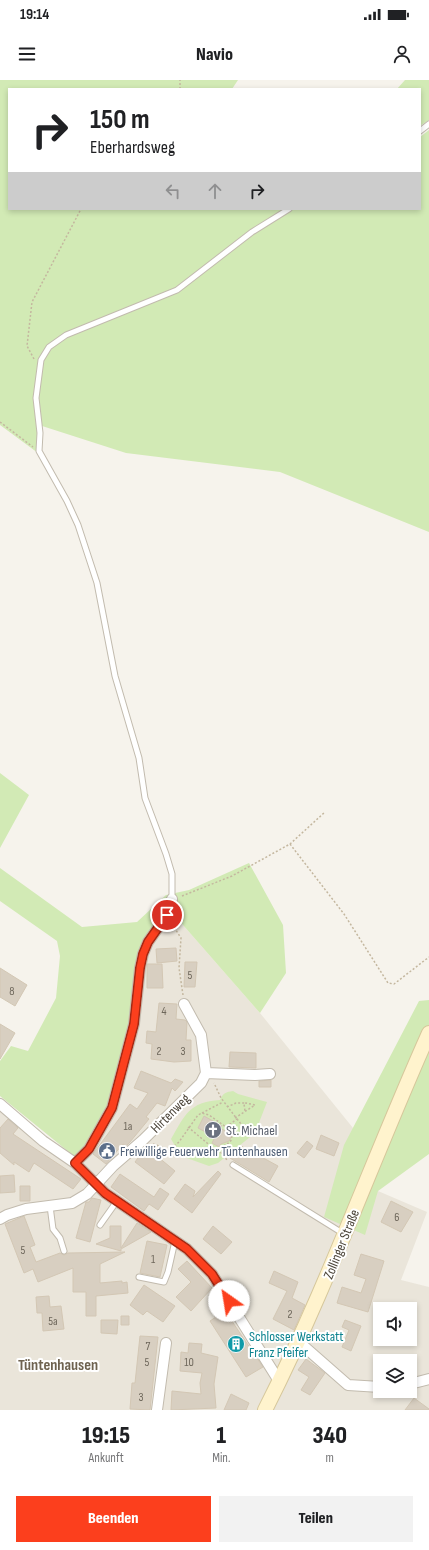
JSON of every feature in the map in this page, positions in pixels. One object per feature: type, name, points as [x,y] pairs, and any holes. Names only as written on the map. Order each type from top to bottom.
[{"type":"main road","name":"Zollinger Straße","points":[[265,1410],[299,1342],[429,1033]]},
{"type":"street","points":[[75,1163],[89,1149],[112,1108],[134,1024],[143,954],[148,942],[167,915],[172,899]]},
{"type":"street","points":[[184,1004],[201,1036],[209,1077],[270,1074]]},
{"type":"street","name":"Hirtenweg","points":[[0,1220],[7,1214],[26,1209],[72,1203],[87,1194],[113,1166],[143,1140],[209,1077]]},
{"type":"street","points":[[0,1104],[43,1141],[75,1163],[96,1185],[187,1249],[212,1274],[280,1381]]},
{"type":"street","points":[[299,1342],[348,1385],[373,1387]]},
{"type":"street","points":[[157,1410],[166,1343]]},
{"type":"street","points":[[417,1382],[429,1379]]},
{"type":"lane","points":[[421,130],[429,124]]},
{"type":"lane","points":[[172,899],[172,874],[145,798],[139,758],[115,676],[98,583],[78,525],[67,501],[39,451],[40,433],[36,398],[41,360],[44,353],[55,342],[77,330],[177,290],[252,232],[287,210]]},
{"type":"lane","points":[[233,1165],[345,1234]]},
{"type":"lane","points":[[100,1225],[117,1201]]},
{"type":"lane","points":[[50,1206],[53,1229],[60,1238],[64,1251]]},
{"type":"lane","points":[[139,1277],[164,1282],[168,1272],[175,1241]]},
{"type":"path","points":[[40,371],[27,346],[32,302],[80,210]]},
{"type":"path","points":[[0,422],[39,451]]},
{"type":"path","points":[[172,899],[232,876],[290,844],[325,812]]},
{"type":"path","points":[[290,844],[344,914],[388,982],[394,984],[429,957]]},
{"type":"path","points":[[167,915],[181,938],[178,968],[184,1004]]},
{"type":"path","points":[[209,1077],[224,1102],[246,1130]]},
{"type":"path","points":[[143,1140],[170,1150],[178,1142],[198,1115],[224,1102]]},
{"type":"path","points":[[226,1127],[245,1111],[255,1105],[236,1103],[227,1106]]},
{"type":"path","points":[[245,1111],[246,1103]]},
{"type":"path","points":[[202,1113],[209,1115],[226,1127],[232,1134],[231,1141],[218,1149]]},
{"type":"path","points":[[188,1127],[213,1148],[218,1149],[224,1158],[233,1165]]},
{"type":"shaded area","points":[[176,917],[260,1013],[370,1149],[378,1191],[427,1212],[401,1280],[429,1287],[429,1410],[0,1410],[0,1110],[71,1167],[94,1148],[139,1024],[145,967],[151,943]]},
{"type":"green space","points":[[0,80],[238,80],[233,88],[8,88],[8,210],[421,210],[421,136],[429,130],[429,532],[280,472],[126,453],[39,425],[38,453],[0,425]]},
{"type":"green space","points":[[405,80],[429,80],[429,120],[421,125],[421,88],[398,88]]},
{"type":"green space","points":[[0,773],[29,795],[0,848]]},
{"type":"green space","points":[[249,863],[283,925],[286,973],[260,1013],[176,917],[151,943],[138,951],[130,1023],[107,1106],[88,1146],[75,1157],[0,1096],[0,1061],[11,1046],[28,1051],[56,998],[60,956],[57,941],[0,901],[0,868],[82,927],[137,922],[166,895],[189,890]]},
{"type":"green space","points":[[429,1000],[429,1154],[378,1191],[365,1235],[324,1217],[344,1145],[419,1001]]},
{"type":"green space","points":[[233,1091],[238,1094],[267,1102],[255,1133],[218,1163],[209,1166],[181,1156],[171,1139],[184,1117],[195,1107],[210,1101],[220,1100],[225,1093]]},
{"type":"building","points":[[176,948],[177,961],[157,963],[156,949]]},
{"type":"building","points":[[185,962],[197,962],[195,987],[184,987]]},
{"type":"building","points":[[147,964],[162,964],[163,988],[147,988]]},
{"type":"building","points":[[0,968],[27,985],[15,1006],[0,997]]},
{"type":"building","points":[[159,1003],[177,1004],[176,1019],[185,1020],[187,1022],[186,1040],[191,1040],[191,1061],[174,1062],[151,1059],[152,1044],[146,1043],[147,1031],[156,1032]]},
{"type":"building","points":[[0,1024],[15,1033],[0,1059]]},
{"type":"building","points":[[230,1052],[256,1053],[256,1068],[229,1067]]},
{"type":"building","points":[[141,1071],[171,1083],[175,1079],[183,1082],[175,1091],[172,1088],[165,1106],[157,1103],[146,1117],[149,1119],[130,1142],[126,1146],[123,1144],[106,1164],[93,1154],[130,1104],[137,1109],[148,1093],[134,1088]]},
{"type":"building","points":[[271,1080],[271,1087],[259,1087],[259,1081]]},
{"type":"building","name":"St. Michael","points":[[204,1116],[222,1126],[220,1128],[229,1133],[231,1137],[229,1141],[221,1144],[219,1147],[212,1143],[215,1137],[198,1128]]},
{"type":"building","points":[[8,1119],[18,1128],[13,1134],[81,1179],[73,1189],[34,1163],[29,1172],[14,1162],[14,1165],[0,1153],[0,1128]]},
{"type":"building","points":[[321,1135],[339,1143],[334,1156],[316,1149]]},
{"type":"building","points":[[307,1141],[313,1146],[304,1158],[297,1153]]},
{"type":"building","points":[[242,1146],[254,1158],[256,1154],[278,1166],[269,1182],[230,1158]]},
{"type":"building","points":[[146,1147],[175,1171],[164,1184],[135,1162]]},
{"type":"building","points":[[218,1171],[221,1174],[192,1213],[174,1199],[185,1184],[195,1191],[193,1197]]},
{"type":"building","points":[[120,1174],[154,1197],[160,1188],[169,1194],[158,1210],[149,1204],[144,1211],[111,1187]]},
{"type":"building","points":[[14,1175],[15,1192],[0,1193],[0,1176]]},
{"type":"building","points":[[20,1186],[30,1186],[30,1201],[20,1201]]},
{"type":"building","points":[[92,1198],[101,1200],[90,1242],[76,1238],[86,1202],[89,1202]]},
{"type":"building","points":[[391,1201],[413,1212],[401,1232],[381,1222]]},
{"type":"building","points":[[24,1216],[35,1245],[30,1247],[36,1262],[60,1253],[64,1255],[68,1253],[125,1252],[100,1264],[100,1283],[127,1282],[128,1293],[96,1296],[96,1316],[86,1316],[86,1292],[73,1292],[73,1268],[38,1282],[33,1269],[24,1273],[5,1224]]},
{"type":"building","points":[[137,1223],[151,1232],[121,1249],[121,1251],[96,1244],[110,1238],[110,1226],[121,1226],[121,1248]]},
{"type":"building","points":[[213,1226],[232,1242],[221,1254],[203,1239]]},
{"type":"building","points":[[147,1241],[167,1245],[160,1277],[140,1273]]},
{"type":"building","points":[[361,1254],[384,1261],[368,1312],[337,1303],[342,1287],[361,1293],[366,1279],[354,1275]]},
{"type":"building","points":[[187,1261],[212,1288],[191,1311],[176,1297],[191,1282],[178,1269]]},
{"type":"building","points":[[274,1271],[298,1282],[292,1298],[305,1305],[294,1330],[273,1319],[287,1291],[269,1283]]},
{"type":"building","points":[[144,1285],[175,1306],[163,1322],[147,1311],[143,1315],[130,1305]]},
{"type":"building","points":[[49,1296],[50,1307],[61,1306],[64,1329],[43,1331],[42,1313],[37,1313],[36,1297]]},
{"type":"building","name":"Schlosser Werkstatt Franz Pfeifer","points":[[225,1311],[263,1367],[246,1377],[210,1321]]},
{"type":"building","points":[[121,1316],[129,1316],[129,1325],[121,1325]]},
{"type":"building","points":[[101,1320],[118,1320],[117,1334],[101,1333]]},
{"type":"building","points":[[345,1320],[361,1326],[351,1351],[342,1347],[349,1330],[342,1327]]},
{"type":"building","points":[[140,1336],[158,1337],[150,1410],[130,1409],[132,1383],[135,1383]]},
{"type":"building","points":[[189,1343],[202,1344],[201,1353],[218,1357],[214,1384],[216,1408],[171,1410],[172,1391],[201,1394],[200,1383],[202,1373],[180,1371],[181,1352],[188,1353]]},
{"type":"building","points":[[306,1359],[325,1373],[310,1395],[301,1390],[309,1377],[298,1370]]},
{"type":"building","points":[[231,1394],[249,1403],[246,1410],[224,1410]]},
{"type":"building","points":[[414,1398],[429,1409],[429,1410],[405,1410]]},
{"type":"place","name":"St. Michael","points":[[213,1130]]},
{"type":"place","name":"Freiwillige Feuerwehr Tüntenhausen","points":[[107,1151]]},
{"type":"place","name":"Schlosser Werkstatt Franz Pfeifer","points":[[236,1344]]},
{"type":"district","name":"Tüntenhausen","points":[[58,1364]]},
{"type":"route","points":[[167,915],[148,942],[143,954],[134,1024],[112,1108],[89,1149],[75,1163],[105,1193],[187,1249],[212,1274],[229,1301]]}]
